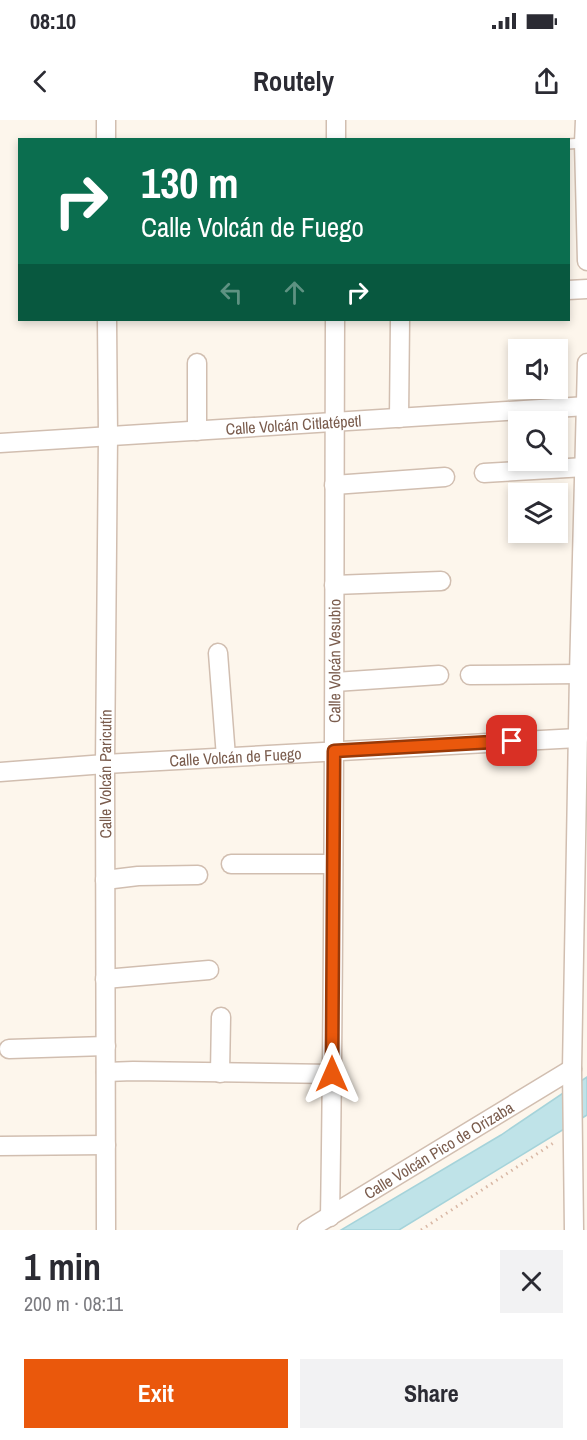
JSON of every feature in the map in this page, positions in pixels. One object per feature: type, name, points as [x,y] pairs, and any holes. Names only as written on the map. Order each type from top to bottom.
[{"type":"street","points":[[106,120],[106,138]]},
{"type":"street","points":[[336,120],[336,138]]},
{"type":"street","points":[[585,120],[576,143],[587,261]]},
{"type":"street","points":[[570,290],[587,289]]},
{"type":"street","name":"Calle Volcán Paricutín","points":[[106,1230],[107,321]]},
{"type":"street","name":"Calle Volcán Vesubio","points":[[330,1217],[335,682],[335,321]]},
{"type":"street","points":[[399,418],[400,321]]},
{"type":"street","points":[[197,363],[197,431]]},
{"type":"street","points":[[574,1230],[572,1069],[579,675],[584,638],[587,363]]},
{"type":"street","name":"Calle Volcán Citlatépetl","points":[[0,443],[587,406]]},
{"type":"street","points":[[484,473],[585,467]]},
{"type":"street","points":[[334,485],[446,477]]},
{"type":"street","points":[[334,585],[441,581]]},
{"type":"street","points":[[218,653],[226,757]]},
{"type":"street","points":[[335,682],[439,675]]},
{"type":"street","points":[[470,675],[579,675]]},
{"type":"street","name":"Calle Volcán de Fuego","points":[[0,772],[105,764],[578,738]]},
{"type":"street","points":[[231,864],[333,864]]},
{"type":"street","points":[[105,880],[138,876],[198,875]]},
{"type":"street","points":[[105,979],[210,970]]},
{"type":"street","points":[[220,1073],[221,1017]]},
{"type":"street","points":[[9,1049],[106,1046]]},
{"type":"street","name":"Calle Volcán Pico de Orizaba","points":[[307,1230],[572,1069]]},
{"type":"street","points":[[106,1072],[332,1074]]},
{"type":"street","points":[[0,1146],[106,1145]]},
{"type":"path","points":[[421,1230],[572,1131]]},
{"type":"water","points":[[587,1077],[587,1115],[399,1230],[341,1230],[501,1135]]},
{"type":"route","points":[[332,1074],[334,751],[512,741]]}]
